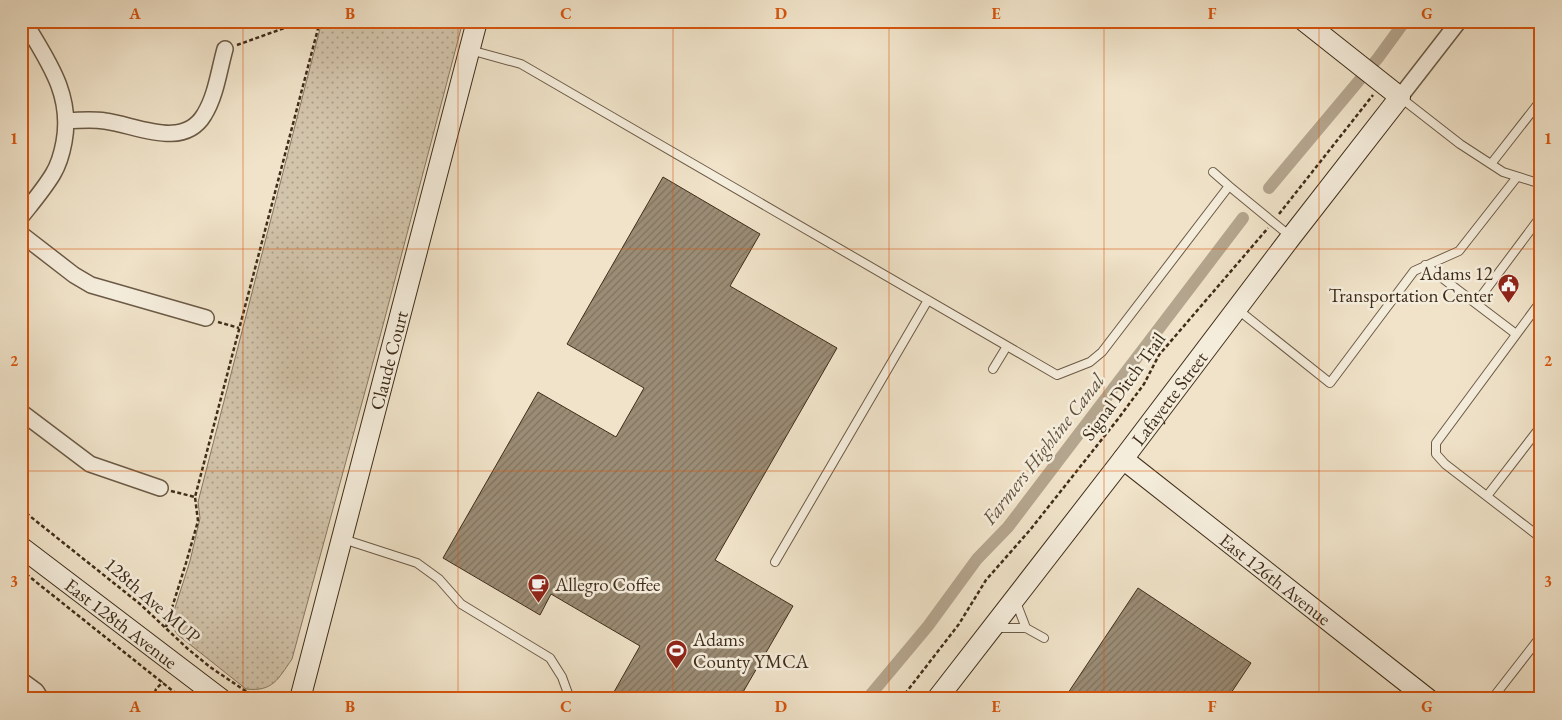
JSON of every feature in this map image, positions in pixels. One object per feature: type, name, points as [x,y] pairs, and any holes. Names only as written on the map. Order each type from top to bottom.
[{"type":"street","points":[[21,217],[53,175],[63,149],[66,121],[58,80],[24,21]]},
{"type":"street","name":"Claude Court","points":[[300,699],[477,21]]},
{"type":"street","points":[[1304,21],[1356,62],[1373,85],[1400,97],[1458,21]]},
{"type":"street","points":[[66,121],[104,120],[168,134],[190,129],[201,120],[210,104],[225,49]]},
{"type":"street","name":"Lafayette Street","points":[[937,699],[1124,459],[1291,237],[1400,97]]},
{"type":"street","points":[[21,234],[74,275],[91,285],[206,318]]},
{"type":"street","points":[[21,412],[90,464],[160,488]]},
{"type":"street","name":"East 126th Avenue","points":[[1124,459],[1428,699]]},
{"type":"street","name":"East 128th Avenue","points":[[21,547],[221,699]]},
{"type":"street","points":[[21,680],[39,695]]},
{"type":"lane","points":[[470,50],[521,64],[1057,375],[1090,362],[1102,352],[1229,186]]},
{"type":"lane","points":[[1400,97],[1460,144],[1503,172],[1541,184]]},
{"type":"lane","points":[[1491,164],[1541,100]]},
{"type":"lane","points":[[1213,172],[1291,237]]},
{"type":"lane","points":[[1237,309],[1330,383],[1414,271],[1459,251],[1516,177]]},
{"type":"lane","points":[[1476,303],[1541,216]]},
{"type":"lane","points":[[1425,265],[1516,334]]},
{"type":"lane","points":[[775,562],[928,300]]},
{"type":"lane","points":[[1541,301],[1436,443],[1436,454],[1445,464],[1541,538]]},
{"type":"lane","points":[[993,369],[1006,346]]},
{"type":"lane","points":[[1487,496],[1541,426]]},
{"type":"lane","points":[[343,539],[417,563],[439,579],[461,604],[550,658],[562,677],[570,699]]},
{"type":"lane","points":[[1014,599],[1026,628]]},
{"type":"lane","points":[[991,628],[1026,628],[1044,638]]},
{"type":"lane","points":[[1492,699],[1541,636]]},
{"type":"path","points":[[225,49],[304,21]]},
{"type":"path","points":[[166,626],[198,521],[194,497],[320,21]]},
{"type":"path","name":"Signal Ditch Trail","points":[[900,699],[959,624],[986,580],[1030,530],[1118,419],[1144,384],[1159,355],[1273,222],[1373,85]]},
{"type":"path","points":[[206,318],[239,328]]},
{"type":"path","points":[[160,488],[194,497]]},
{"type":"path","name":"128th Ave MUP","points":[[21,509],[104,574],[166,626],[195,655],[247,692],[259,696],[274,696]]},
{"type":"path","points":[[21,570],[183,699]]},
{"type":"path","points":[[153,699],[156,689],[163,682]]},
{"type":"shaded area","points":[[322,21],[463,21],[378,344],[292,659],[274,683],[263,688],[246,689],[178,635],[172,627],[172,617],[190,561],[200,518],[198,502]]},
{"type":"building","points":[[663,177],[760,234],[730,286],[837,348],[715,560],[793,606],[739,699],[610,699],[640,646],[551,594],[540,615],[443,558],[538,392],[616,437],[644,388],[567,344]]},
{"type":"building","points":[[1138,588],[1251,663],[1227,699],[1064,699]]},
{"type":"waterway","name":"Farmers Highline Canal","points":[[1269,188],[1378,58],[1405,21]]},
{"type":"waterway","name":"Farmers Highline Canal","points":[[867,699],[928,626],[977,559],[1008,527],[1243,218]]},
{"type":"place","name":"Adams 12 Transportation Center","points":[[1509,303]]},
{"type":"place","name":"Allegro Coffee","points":[[539,603]]},
{"type":"place","name":"Adams County YMCA","points":[[677,669]]}]
